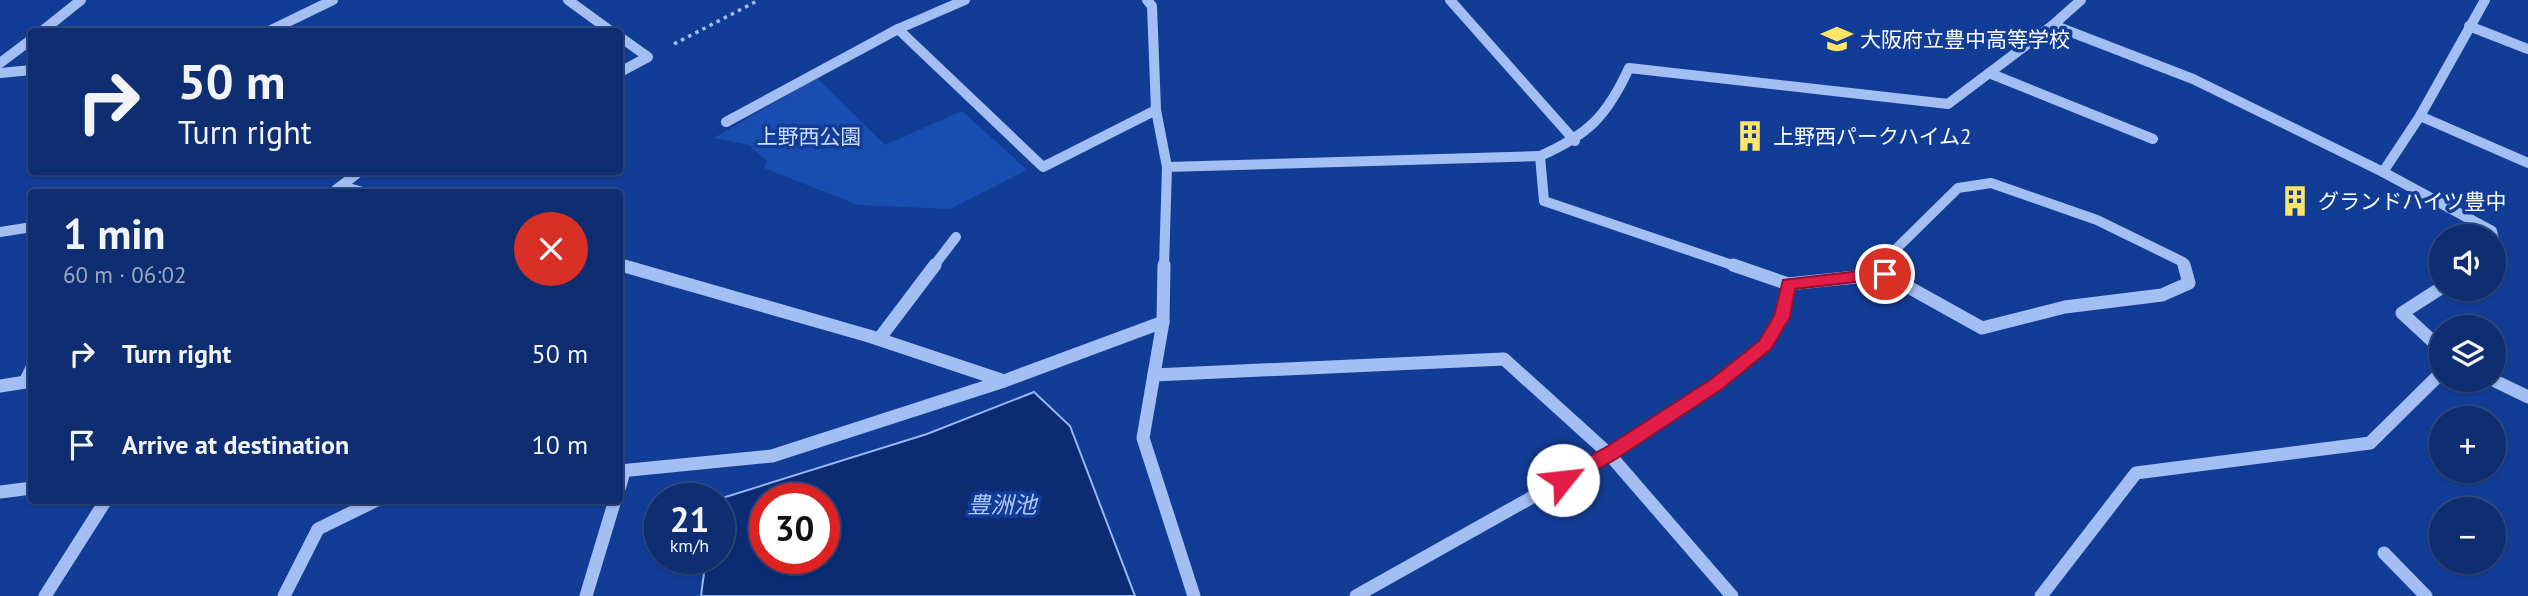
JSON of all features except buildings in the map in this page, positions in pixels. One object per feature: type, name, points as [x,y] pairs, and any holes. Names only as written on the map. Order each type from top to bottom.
[{"type":"street","points":[[46,28],[81,0]]},
{"type":"street","points":[[275,28],[333,0]]},
{"type":"street","points":[[568,0],[606,28]]},
{"type":"street","points":[[726,122],[898,29],[965,0]]},
{"type":"street","points":[[1146,0],[1152,6],[1156,110],[1167,167],[1163,322],[1143,438],[1194,596]]},
{"type":"street","points":[[1450,0],[1575,141]]},
{"type":"street","points":[[1167,167],[1540,156],[1575,141],[1593,128],[1608,108],[1629,68],[1948,104],[2053,25],[2081,0]]},
{"type":"street","points":[[2383,172],[2420,116],[2485,0]]},
{"type":"street","points":[[2053,25],[2193,79],[2383,172],[2479,224]]},
{"type":"street","points":[[2469,26],[2528,49]]},
{"type":"street","points":[[898,29],[1043,167],[1156,110]]},
{"type":"street","points":[[623,39],[648,57],[623,70]]},
{"type":"street","points":[[0,63],[28,42]]},
{"type":"street","points":[[0,73],[28,70]]},
{"type":"street","points":[[1989,73],[2153,139]]},
{"type":"street","points":[[2420,116],[2528,163]]},
{"type":"street","points":[[1540,156],[1544,201],[1788,284],[1885,274],[1982,328],[2065,307],[2162,295],[2189,283],[2183,262],[2148,243],[2097,220],[1991,183],[1958,188],[1897,248],[1885,274]]},
{"type":"street","points":[[337,189],[355,175]]},
{"type":"street","points":[[0,232],[28,228]]},
{"type":"street","points":[[879,339],[956,237]]},
{"type":"street","points":[[623,266],[879,339],[1004,381]]},
{"type":"street","points":[[1356,596],[1609,454],[1716,384],[1765,345],[1782,317],[1788,284]]},
{"type":"street","points":[[2429,296],[2402,313],[2429,338]]},
{"type":"street","points":[[623,471],[772,456],[1004,381],[1163,322]]},
{"type":"street","points":[[1154,375],[1504,359],[1609,454],[1732,596]]},
{"type":"street","points":[[0,386],[28,381]]},
{"type":"street","points":[[2041,596],[2136,473],[2370,443],[2429,385]]},
{"type":"street","points":[[2506,386],[2528,397]]},
{"type":"street","points":[[0,492],[28,488]]},
{"type":"street","points":[[45,596],[103,504]]},
{"type":"street","points":[[284,596],[318,529],[369,504]]},
{"type":"street","points":[[586,596],[614,504]]},
{"type":"street","points":[[2384,553],[2426,596]]},
{"type":"path","points":[[648,57],[759,0]]},
{"type":"green space","name":"上野西公園","points":[[817,78],[885,145],[962,111],[1027,170],[950,209],[858,205],[764,168],[767,161],[749,145],[714,138]]},
{"type":"water","name":"豊洲池","points":[[1034,392],[1070,426],[1135,596],[701,596],[704,574],[735,574],[735,494],[749,490],[749,574],[840,574],[840,483],[770,483],[927,434]]},
{"type":"place","name":"大阪府立豊中高等学校","points":[[1837,39]]},
{"type":"place","name":"上野西パークハイム2","points":[[1750,136]]},
{"type":"place","name":"グランドハイツ豊中","points":[[2295,201]]},
{"type":"route","points":[[1563,480],[1609,454],[1716,384],[1765,345],[1782,317],[1788,284],[1885,274]]}]
